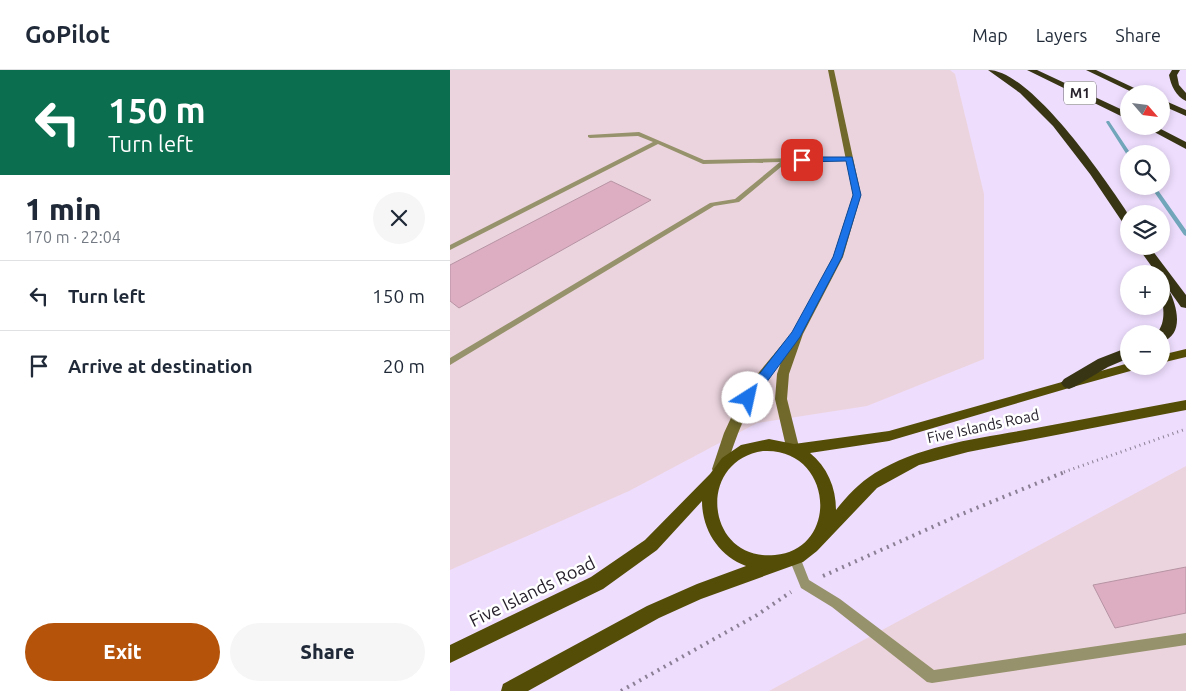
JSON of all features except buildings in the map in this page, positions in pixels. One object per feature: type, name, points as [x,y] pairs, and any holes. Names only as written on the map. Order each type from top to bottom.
[{"type":"highway","points":[[992,70],[1026,94],[1077,148],[1120,210]]},
{"type":"highway","name":"M1","points":[[1031,70],[1120,113]]},
{"type":"highway","name":"M1","points":[[1090,70],[1123,85]]},
{"type":"highway","points":[[1176,70],[1173,75],[1175,86],[1186,98]]},
{"type":"highway","points":[[1170,106],[1186,113]]},
{"type":"highway","points":[[1165,135],[1186,146]]},
{"type":"highway","points":[[1149,255],[1186,304]]},
{"type":"highway","points":[[1170,311],[1170,325]]},
{"type":"highway","points":[[1069,383],[1120,356]]},
{"type":"main road","points":[[510,691],[653,612],[697,592],[787,559],[817,540],[827,520],[827,492],[814,466],[794,448],[783,409],[782,387],[786,361],[797,334],[838,257],[857,195],[831,70]]},
{"type":"main road","points":[[787,559],[761,560],[734,553],[720,542],[712,530],[708,509],[735,421],[748,398],[797,334]]},
{"type":"main road","points":[[1170,357],[1186,353]]},
{"type":"main road","name":"Five Islands Road","points":[[794,448],[889,436],[1120,370]]},
{"type":"main road","name":"Five Islands Road","points":[[817,540],[866,488],[880,478],[909,463],[935,454],[980,444],[1186,405]]},
{"type":"main road","points":[[718,473],[727,461],[745,451],[775,445],[794,448]]},
{"type":"main road","name":"Five Islands Road","points":[[450,654],[597,583],[651,545],[718,473]]},
{"type":"lane","points":[[590,136],[638,134],[703,162],[849,159]]},
{"type":"lane","points":[[450,248],[658,142]]},
{"type":"lane","points":[[450,362],[712,204],[737,200],[786,160]]},
{"type":"lane","points":[[787,559],[805,584],[836,603],[932,677],[1186,639]]},
{"type":"path","points":[[621,691],[757,615],[805,584],[1002,496],[1186,429]]},
{"type":"shaded area","points":[[450,70],[950,70],[955,74],[984,194],[984,359],[867,406],[757,423],[629,491],[450,570]]},
{"type":"shaded area","points":[[1186,466],[1186,691],[769,691]]},
{"type":"waterway","points":[[1108,122],[1123,145]]},
{"type":"waterway","points":[[1158,195],[1186,234]]},
{"type":"route","points":[[748,398],[797,334],[838,257],[857,195],[849,159],[802,160]]}]
